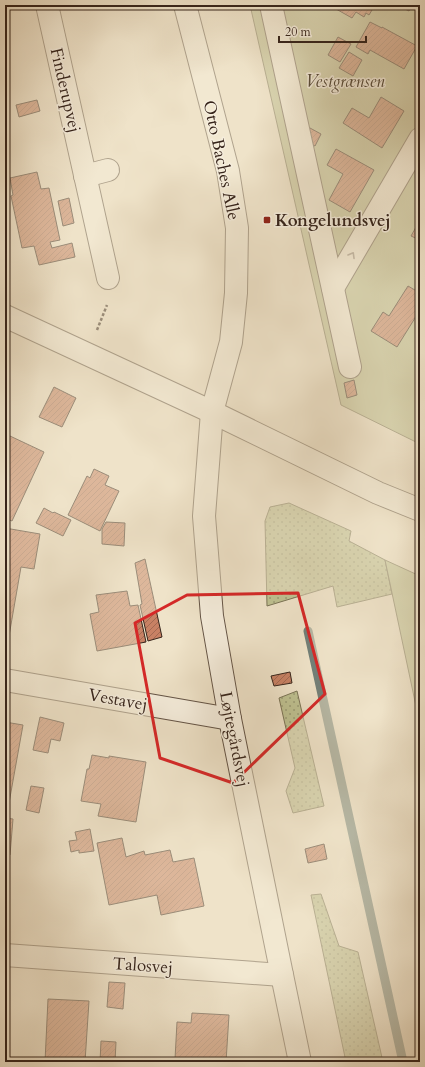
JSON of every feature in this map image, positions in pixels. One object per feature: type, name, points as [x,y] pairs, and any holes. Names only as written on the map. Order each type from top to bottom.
[{"type":"street","name":"Finderupvej","points":[[47,5],[108,278]]},
{"type":"street","name":"Otto Baches Alle","points":[[185,5],[228,171],[237,228],[236,293],[231,342],[212,412]]},
{"type":"street","points":[[270,5],[350,367]]},
{"type":"street","points":[[333,288],[420,139]]},
{"type":"street","points":[[85,176],[108,170]]},
{"type":"street","points":[[5,316],[212,412],[378,493],[420,510]]},
{"type":"street","name":"Løjtegårdsvej","points":[[212,412],[204,516],[212,616],[230,719],[300,1062]]},
{"type":"street","name":"Vestavej","points":[[5,680],[230,719]]},
{"type":"street","name":"Talosvej","points":[[5,954],[282,975]]},
{"type":"path","points":[[87,354],[107,306],[108,278]]},
{"type":"highlighted area","points":[[298,593],[325,694],[233,783],[160,758],[135,623],[187,595]]},
{"type":"green space","name":"Vestgrænsen","points":[[250,5],[420,5],[420,444],[341,405]]},
{"type":"green space","points":[[289,503],[351,531],[349,541],[385,560],[392,594],[337,607],[333,586],[267,606],[265,521],[270,507]]},
{"type":"green space","points":[[385,560],[420,576],[420,725]]},
{"type":"green space","points":[[297,691],[324,806],[293,813],[286,791],[295,768],[279,698]]},
{"type":"green space","points":[[321,894],[339,946],[358,952],[383,1062],[346,1062],[311,895]]},
{"type":"building","points":[[329,5],[375,5],[369,15],[366,13],[364,17],[356,12],[352,18]]},
{"type":"building","points":[[397,5],[412,5],[409,11]]},
{"type":"building","points":[[370,22],[417,46],[404,69],[370,50],[368,54],[356,47]]},
{"type":"building","points":[[338,37],[351,44],[340,62],[328,55]]},
{"type":"building","points":[[349,52],[362,60],[353,76],[339,68]]},
{"type":"building","points":[[381,97],[404,111],[382,148],[343,123],[352,108],[369,118]]},
{"type":"building","points":[[37,100],[40,111],[19,117],[16,105]]},
{"type":"building","points":[[310,128],[321,134],[315,146],[304,141]]},
{"type":"building","points":[[336,149],[374,170],[350,212],[329,200],[343,174],[327,165]]},
{"type":"building","points":[[37,172],[41,189],[49,188],[60,240],[50,242],[52,248],[72,243],[75,257],[39,265],[34,246],[22,248],[11,196],[13,195],[10,178]]},
{"type":"building","points":[[69,198],[74,223],[63,226],[58,201]]},
{"type":"building","points":[[420,220],[420,240],[411,236]]},
{"type":"building","points":[[408,286],[420,293],[420,310],[397,347],[371,331],[383,312],[389,316]]},
{"type":"building","points":[[354,380],[357,395],[347,398],[344,383]]},
{"type":"building","points":[[54,387],[76,398],[62,427],[39,417]]},
{"type":"building","points":[[10,436],[44,452],[12,521],[5,518],[5,448]]},
{"type":"building","points":[[94,469],[109,476],[105,485],[119,491],[100,531],[68,515],[87,476],[90,478]]},
{"type":"building","points":[[44,508],[71,520],[63,536],[36,523]]},
{"type":"building","points":[[106,522],[125,523],[124,546],[102,544],[102,529]]},
{"type":"building","points":[[5,528],[40,534],[34,569],[21,567],[9,636],[5,635]]},
{"type":"building","points":[[145,559],[162,637],[148,641],[140,605],[142,604],[135,563]]},
{"type":"building","points":[[127,591],[130,606],[138,605],[146,642],[97,651],[90,614],[99,612],[96,595]]},
{"type":"building","points":[[290,672],[292,683],[274,686],[271,676]]},
{"type":"building","points":[[40,717],[64,723],[60,741],[51,739],[48,753],[33,750]]},
{"type":"building","points":[[5,722],[23,725],[9,803],[5,803]]},
{"type":"building","points":[[92,755],[146,762],[136,822],[98,816],[101,804],[81,801],[87,769],[89,769]]},
{"type":"building","points":[[31,786],[44,788],[39,813],[26,810]]},
{"type":"building","points":[[5,818],[13,819],[10,855],[5,855]]},
{"type":"building","points":[[90,829],[94,851],[79,853],[79,850],[71,852],[69,841],[77,840],[75,832]]},
{"type":"building","points":[[122,838],[126,857],[144,851],[145,855],[170,850],[173,862],[194,858],[204,906],[161,915],[157,895],[109,905],[97,843]]},
{"type":"building","points":[[324,844],[327,859],[308,863],[305,849]]},
{"type":"building","points":[[5,889],[7,890],[6,907],[5,907]]},
{"type":"building","points":[[109,982],[125,983],[123,1009],[107,1007]]},
{"type":"building","points":[[48,999],[89,1001],[85,1062],[45,1062]]},
{"type":"building","points":[[192,1013],[229,1015],[226,1062],[188,1062],[188,1060],[175,1059],[177,1022],[191,1023]]},
{"type":"building","points":[[101,1041],[116,1042],[115,1062],[100,1062]]},
{"type":"waterway","points":[[308,631],[403,1062]]},
{"type":"place","name":"Kongelundsvej","points":[[267,220]]}]
